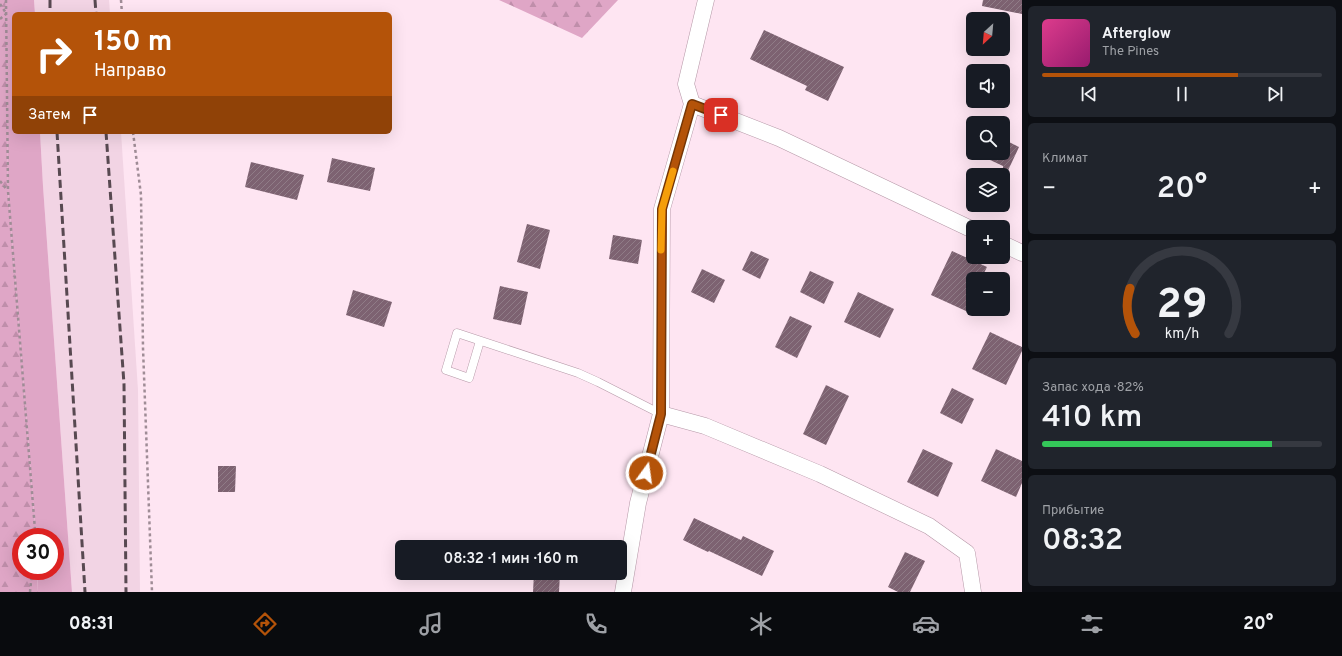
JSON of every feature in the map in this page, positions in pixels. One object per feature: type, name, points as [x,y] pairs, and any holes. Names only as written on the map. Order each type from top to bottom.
[{"type":"street","points":[[623,592],[638,503],[661,414],[662,209],[692,104],[686,84],[706,0]]},
{"type":"street","points":[[692,104],[779,138],[966,227]]},
{"type":"street","points":[[1010,247],[1022,253]]},
{"type":"street","points":[[661,414],[705,426],[820,474],[929,526],[967,553],[973,592]]},
{"type":"lane","points":[[480,341],[469,378],[446,370],[457,333],[578,373],[661,414]]},
{"type":"path","points":[[6,0],[8,191],[35,528]]},
{"type":"path","points":[[121,0],[122,12]]},
{"type":"path","points":[[0,4],[6,14]]},
{"type":"path","points":[[0,19],[6,14]]},
{"type":"path","points":[[133,134],[141,195],[144,356],[152,592]]},
{"type":"path","points":[[0,182],[8,191]]},
{"type":"path","points":[[30,592],[31,580]]},
{"type":"shaded area","points":[[34,0],[109,0],[110,12],[35,12]]},
{"type":"shaded area","points":[[40,134],[121,134],[138,390],[140,592],[72,592]]},
{"type":"green space","points":[[0,0],[5,0],[8,191],[35,528],[12,528],[12,580],[37,580],[38,592],[0,592]]},
{"type":"green space","points":[[5,0],[34,0],[35,12],[12,12],[12,134],[40,134],[72,592],[38,592],[37,580],[64,580],[64,528],[35,528],[8,191]]},
{"type":"green space","points":[[499,0],[618,0],[582,38]]},
{"type":"building","points":[[983,0],[1022,0],[1022,14],[982,6]]},
{"type":"building","points":[[764,30],[844,67],[828,101],[805,90],[807,86],[750,59]]},
{"type":"building","points":[[1010,142],[1019,147],[1009,168],[1003,168],[1003,166],[990,160],[1010,160]]},
{"type":"building","points":[[332,158],[375,168],[370,191],[327,182]]},
{"type":"building","points":[[251,162],[304,175],[297,200],[245,187]]},
{"type":"building","points":[[527,224],[550,230],[540,269],[517,262]]},
{"type":"building","points":[[613,235],[642,240],[638,264],[609,259]]},
{"type":"building","points":[[751,251],[769,259],[760,279],[742,270]]},
{"type":"building","points":[[952,251],[966,257],[966,264],[980,264],[987,267],[984,272],[966,272],[966,311],[931,295]]},
{"type":"building","points":[[702,269],[725,280],[714,303],[691,292]]},
{"type":"building","points":[[810,271],[834,282],[824,304],[800,292]]},
{"type":"building","points":[[500,286],[528,292],[521,325],[493,319]]},
{"type":"building","points":[[353,290],[392,302],[384,327],[346,315]]},
{"type":"building","points":[[858,292],[894,309],[880,338],[844,322]]},
{"type":"building","points":[[790,316],[812,326],[797,358],[775,347]]},
{"type":"building","points":[[990,332],[1022,347],[1022,351],[1006,385],[972,369]]},
{"type":"building","points":[[826,385],[849,396],[826,445],[803,434]]},
{"type":"building","points":[[952,388],[974,399],[962,424],[940,413]]},
{"type":"building","points":[[923,449],[953,463],[938,497],[907,482]]},
{"type":"building","points":[[996,449],[1022,461],[1022,483],[1016,497],[981,481]]},
{"type":"building","points":[[218,466],[236,466],[235,492],[218,492]]},
{"type":"building","points":[[694,518],[741,540],[743,536],[774,551],[762,576],[683,540]]},
{"type":"building","points":[[905,552],[925,561],[910,592],[898,592],[888,587]]},
{"type":"building","points":[[534,580],[560,580],[559,592],[533,592]]},
{"type":"railway","points":[[50,0],[50,12]]},
{"type":"railway","points":[[95,0],[96,12]]},
{"type":"railway","points":[[57,134],[85,592]]},
{"type":"railway","points":[[106,134],[124,384],[126,592]]},
{"type":"slow traffic","points":[[661,250],[662,209],[673,171]]},
{"type":"route","points":[[646,473],[661,414],[662,209],[692,104],[721,115]]}]
